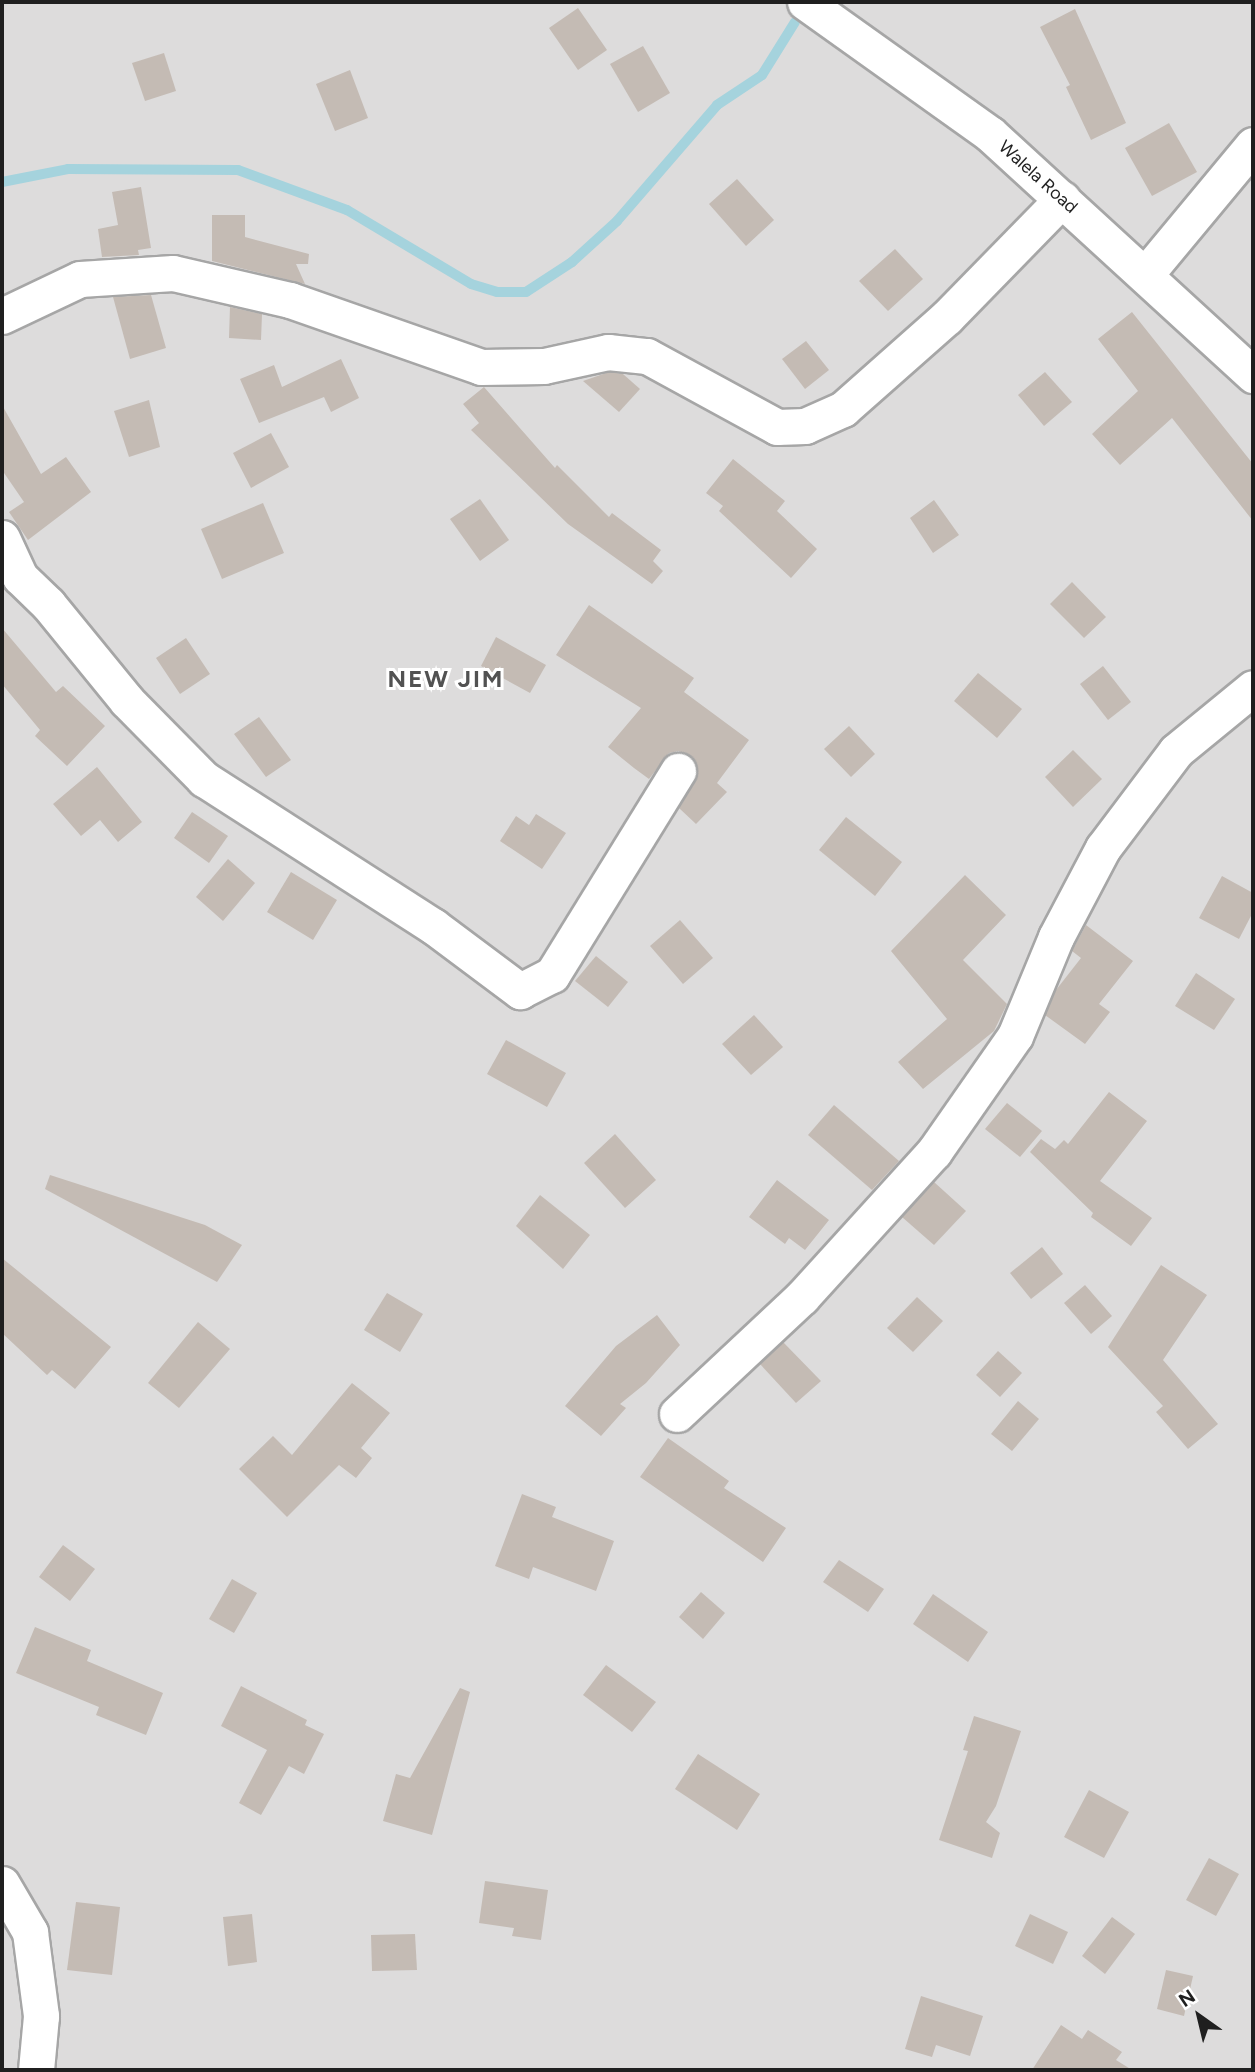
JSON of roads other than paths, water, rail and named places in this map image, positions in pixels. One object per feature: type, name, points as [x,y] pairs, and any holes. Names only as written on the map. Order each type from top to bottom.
[{"type":"street","name":"Walela Road","points":[[805,2],[990,134],[1253,374]]},
{"type":"street","points":[[1144,275],[1253,145]]},
{"type":"street","points":[[2,316],[80,279],[173,274],[290,300],[481,367],[544,366],[608,352],[648,356],[777,427],[805,426],[843,409],[937,327],[1062,199]]},
{"type":"street","points":[[2,538],[11,582],[48,604],[127,701],[204,779],[433,926],[520,991],[552,975],[678,771]]},
{"type":"street","points":[[677,1413],[802,1297],[934,1152],[1015,1036],[1056,937],[1103,848],[1176,751],[1253,688]]},
{"type":"street","points":[[2,1884],[30,1931],[41,2016],[36,2070]]},
{"type":"waterway","points":[[2,182],[68,169],[238,170],[347,210],[471,284],[497,292],[526,292],[572,262],[617,221],[717,105],[762,75],[795,22]]},
{"type":"district","name":"NEW JIM","points":[[446,679]]}]
